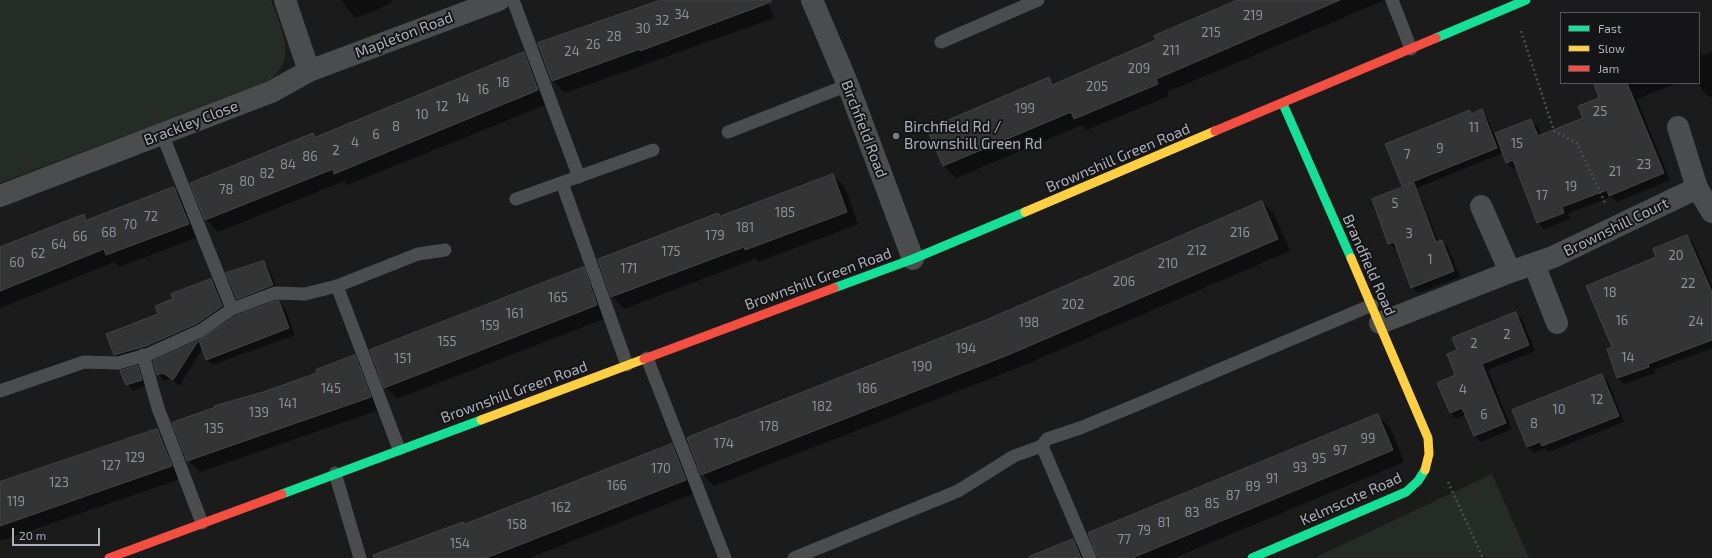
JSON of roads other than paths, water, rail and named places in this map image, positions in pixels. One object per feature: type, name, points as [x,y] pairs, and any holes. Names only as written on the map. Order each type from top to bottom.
[{"type":"street","points":[[285,0],[309,71]]},
{"type":"street","name":"Birchfield Road","points":[[812,0],[848,85],[913,259]]},
{"type":"street","name":"Brownshill Green Road","points":[[109,558],[913,259],[1283,104],[1526,0]]},
{"type":"street","name":"Mapleton Road","points":[[309,71],[486,2]]},
{"type":"street","name":"Brackley Close","points":[[0,196],[271,92],[309,71]]},
{"type":"street","name":"Brandfield Road","points":[[1283,104],[1376,314],[1428,438]]},
{"type":"street","points":[[1678,127],[1697,188],[1712,212]]},
{"type":"street","name":"Brownshill Court","points":[[1376,314],[1553,257],[1697,188]]},
{"type":"street","points":[[1481,206],[1510,272]]},
{"type":"street","points":[[1534,264],[1558,323]]},
{"type":"street","name":"Kelmscote Road","points":[[1252,558],[1414,486],[1420,480],[1427,466],[1429,457],[1428,438]]},
{"type":"lane","points":[[513,0],[579,176]]},
{"type":"lane","points":[[941,42],[1038,0]]},
{"type":"lane","points":[[1392,0],[1411,49]]},
{"type":"lane","points":[[728,132],[848,85]]},
{"type":"lane","points":[[162,134],[232,309]]},
{"type":"lane","points":[[516,199],[653,150]]},
{"type":"lane","points":[[562,182],[627,365]]},
{"type":"lane","points":[[1,389],[84,362],[118,363],[143,355],[200,331],[232,309],[275,293],[305,294],[337,286],[418,254],[445,250]]},
{"type":"lane","points":[[337,286],[399,449]]},
{"type":"lane","points":[[794,558],[958,491],[1014,456],[1042,446],[1047,439],[1080,428],[1376,314]]},
{"type":"lane","points":[[143,355],[158,408],[202,523]]},
{"type":"lane","points":[[647,358],[725,558]]},
{"type":"lane","points":[[1042,446],[1090,558]]},
{"type":"lane","points":[[335,473],[360,558]]},
{"type":"place","name":"Birchfield Rd / Brownshill Green Rd","points":[[896,136]]}]
